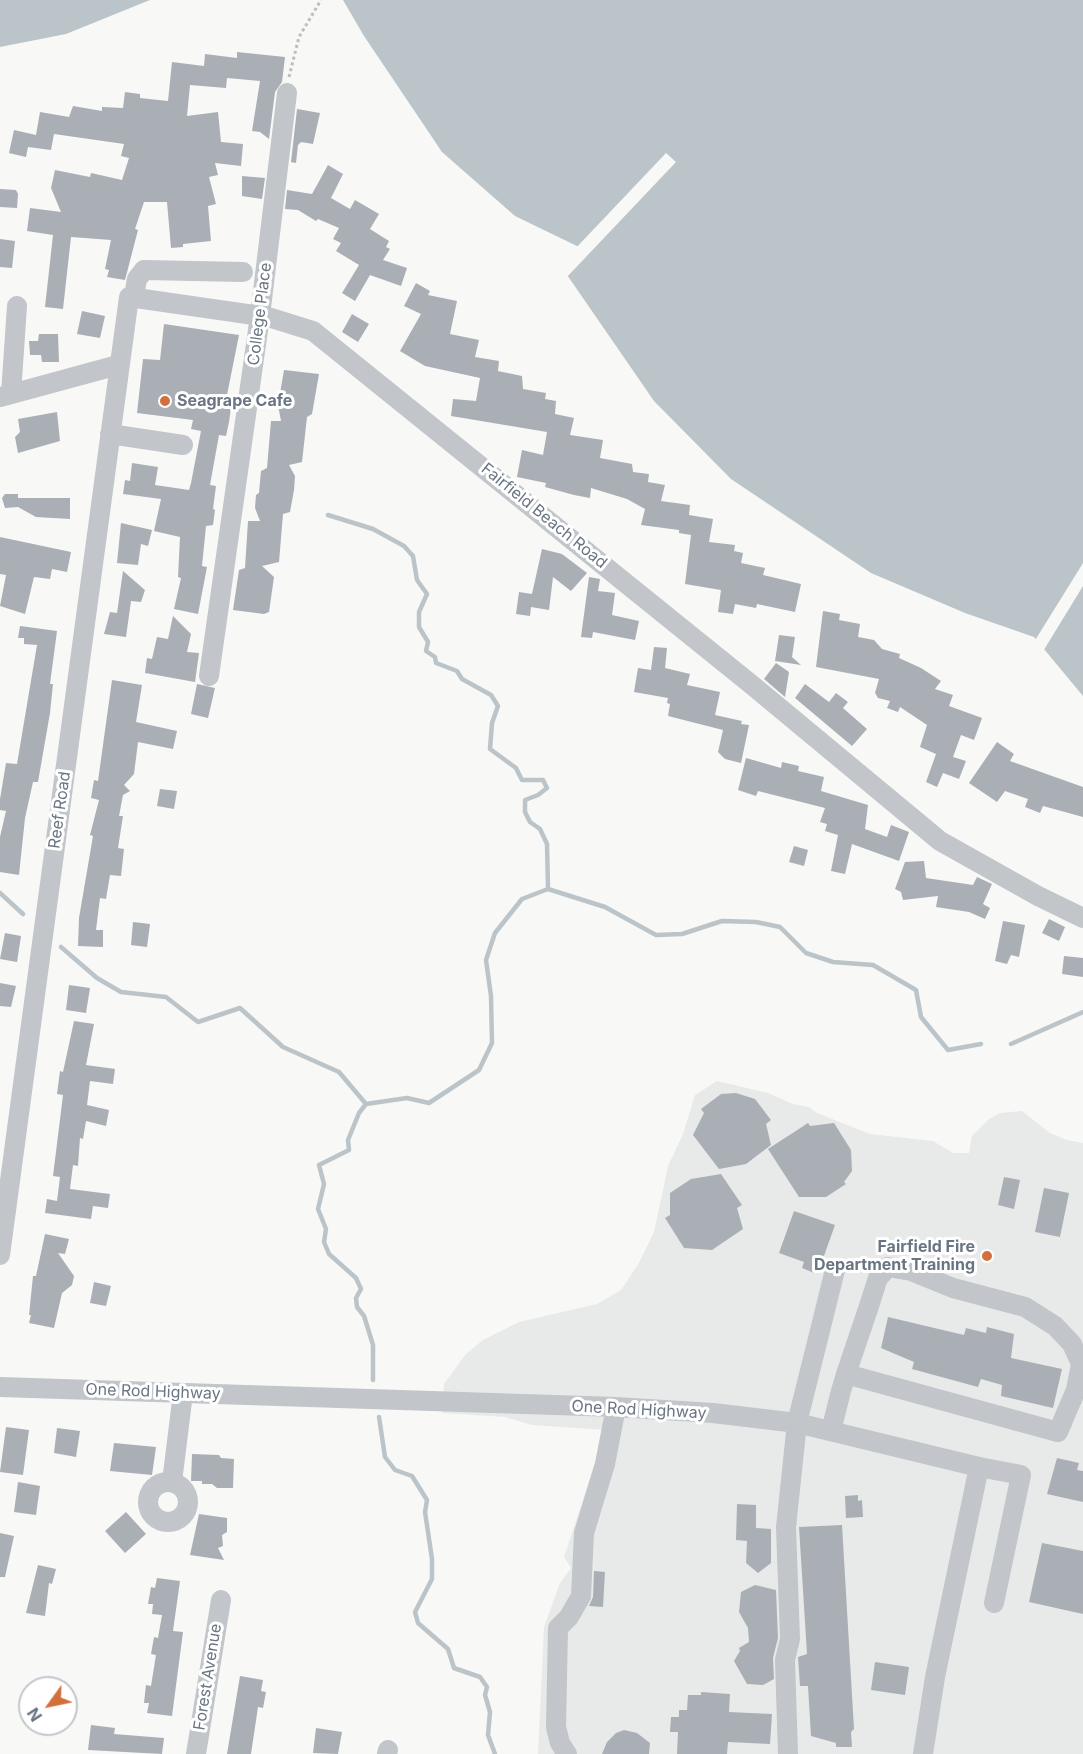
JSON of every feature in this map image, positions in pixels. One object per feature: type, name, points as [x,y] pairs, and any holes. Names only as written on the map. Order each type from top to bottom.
[{"type":"street","name":"College Place","points":[[209,676],[260,316],[286,93]]},
{"type":"street","points":[[17,306],[5,396],[118,364],[129,297],[134,296],[137,279],[144,270],[243,272]]},
{"type":"street","name":"Fairfield Beach Road","points":[[134,296],[260,316],[298,324],[313,331],[752,685],[940,841],[1038,896],[1083,918]]},
{"type":"street","name":"Reef Road","points":[[0,1249],[118,364]]},
{"type":"street","points":[[110,434],[183,445]]},
{"type":"street","points":[[831,1431],[846,1374],[878,1278],[888,1267],[911,1271],[953,1288],[1025,1307],[1055,1326],[1072,1344],[1081,1364],[1076,1390],[1058,1432],[846,1374]]},
{"type":"street","points":[[788,1754],[785,1660],[790,1639],[786,1527],[797,1423],[835,1270]]},
{"type":"street","name":"One Rod Highway","points":[[0,1387],[616,1407],[713,1413],[797,1423],[1021,1475],[994,1603]]},
{"type":"street","points":[[172,1482],[183,1393]]},
{"type":"street","points":[[567,1754],[560,1743],[556,1727],[558,1628],[569,1617],[581,1596],[584,1533],[608,1454],[616,1407]]},
{"type":"street","points":[[923,1754],[935,1677],[979,1467]]},
{"type":"street","points":[[170,1523],[181,1518],[188,1502],[183,1489],[172,1482],[165,1482],[153,1489],[148,1501],[153,1516],[161,1521],[170,1523],[193,1527]]},
{"type":"street","name":"Forest Avenue","points":[[196,1754],[221,1600]]},
{"type":"path","points":[[286,93],[290,66],[299,37],[321,0]]},
{"type":"shaded area","points":[[0,0],[150,0],[66,34],[0,47]]},
{"type":"shaded area","points":[[343,0],[1083,0],[1083,696],[1034,637],[965,613],[871,573],[731,479],[654,401],[565,272],[579,247],[515,216],[442,152],[364,36]]},
{"type":"shaded area","points":[[717,1081],[768,1093],[793,1104],[809,1107],[817,1113],[870,1134],[933,1141],[953,1153],[969,1153],[972,1136],[989,1119],[1000,1113],[1022,1111],[1050,1133],[1083,1143],[1083,1754],[538,1754],[544,1627],[560,1583],[571,1568],[564,1557],[606,1430],[532,1425],[505,1417],[442,1413],[444,1384],[466,1354],[483,1340],[519,1322],[597,1304],[621,1290],[639,1263],[654,1232],[668,1166],[683,1134],[695,1095]]},
{"type":"pier","points":[[666,153],[676,162],[566,278],[563,271],[574,250]]},
{"type":"pier","points":[[1083,563],[1083,586],[1042,653],[1034,642]]},
{"type":"building","points":[[237,52],[285,57],[282,82],[275,92],[269,139],[260,132],[252,131],[260,81],[227,78],[226,88],[190,85],[187,116],[218,112],[221,142],[243,144],[241,166],[215,163],[218,175],[209,177],[216,204],[208,206],[211,241],[183,244],[183,247],[171,248],[167,202],[144,202],[135,229],[138,230],[125,280],[107,277],[109,270],[105,269],[111,240],[71,237],[63,309],[45,307],[53,235],[27,231],[30,208],[61,212],[51,188],[55,170],[90,177],[91,173],[122,180],[129,158],[121,156],[124,144],[54,134],[51,150],[28,147],[26,157],[9,153],[14,130],[36,135],[40,112],[69,117],[73,106],[102,111],[102,107],[123,108],[125,92],[140,94],[140,98],[168,101],[172,62],[204,66],[205,54],[237,58]]},
{"type":"building","points":[[297,109],[320,113],[313,144],[301,142],[298,145],[296,163],[291,162]]},
{"type":"building","points":[[328,165],[343,174],[331,198],[350,209],[355,200],[379,214],[370,229],[389,241],[386,247],[390,249],[383,260],[407,268],[401,286],[370,275],[355,301],[342,293],[359,265],[336,251],[341,243],[333,239],[339,228],[318,219],[316,221],[298,210],[285,209],[287,190],[312,194]]},
{"type":"building","points":[[242,176],[265,178],[262,199],[242,196]]},
{"type":"building","points":[[0,189],[16,190],[17,208],[0,207]]},
{"type":"building","points":[[0,239],[15,241],[12,268],[0,267]]},
{"type":"building","points":[[416,283],[430,291],[428,295],[457,301],[450,334],[479,340],[475,357],[499,361],[498,371],[522,376],[523,389],[546,393],[545,399],[556,401],[555,414],[574,418],[570,435],[603,440],[600,458],[632,464],[633,472],[649,474],[648,482],[665,485],[661,501],[690,505],[689,515],[713,519],[709,542],[735,545],[734,551],[743,553],[741,563],[765,568],[763,575],[801,584],[795,612],[757,604],[756,608],[735,604],[733,614],[718,612],[721,590],[685,584],[691,535],[679,533],[679,530],[641,525],[645,509],[627,499],[591,488],[590,498],[574,495],[545,487],[546,483],[517,477],[522,450],[543,455],[547,432],[451,416],[453,399],[476,401],[480,378],[425,366],[400,351],[421,314],[404,306]]},
{"type":"building","points":[[82,311],[105,316],[100,338],[77,334]]},
{"type":"building","points":[[352,314],[369,324],[358,342],[342,332]]},
{"type":"building","points":[[164,324],[239,335],[226,400],[232,401],[229,422],[226,436],[219,435],[210,485],[216,486],[213,509],[215,510],[213,525],[206,526],[202,566],[207,567],[198,614],[174,609],[181,578],[178,577],[180,537],[154,531],[161,499],[123,494],[125,480],[130,481],[132,463],[158,467],[155,485],[189,490],[191,483],[201,431],[191,429],[193,420],[137,413],[143,359],[160,360]]},
{"type":"building","points":[[39,334],[58,334],[59,362],[42,362],[41,355],[30,355],[29,341],[38,341]]},
{"type":"building","points":[[284,370],[319,374],[312,414],[307,417],[302,462],[289,465],[295,476],[294,490],[290,512],[283,514],[279,562],[262,566],[274,577],[269,612],[264,614],[233,610],[239,570],[245,568],[248,521],[260,521],[255,508],[256,495],[259,493],[261,471],[267,468],[271,421],[281,421],[278,405]]},
{"type":"building","points":[[57,412],[60,441],[18,453],[15,437],[20,432],[18,419]]},
{"type":"building","points":[[5,494],[18,494],[18,498],[70,498],[70,519],[36,517],[18,507],[5,508],[2,498]]},
{"type":"building","points":[[121,523],[152,530],[148,546],[141,544],[138,565],[117,563]]},
{"type":"building","points":[[0,537],[71,552],[67,572],[52,569],[50,579],[34,577],[25,614],[0,606],[6,575],[0,574]]},
{"type":"building","points":[[542,549],[562,554],[587,573],[571,591],[553,577],[549,610],[531,607],[530,616],[516,614],[519,592],[532,594]]},
{"type":"building","points":[[123,571],[145,590],[141,602],[131,601],[126,637],[104,634],[110,612],[117,613]]},
{"type":"building","points":[[589,577],[600,579],[598,591],[615,593],[612,615],[639,621],[635,640],[593,632],[592,638],[581,637]]},
{"type":"building","points":[[823,611],[840,614],[839,620],[860,624],[858,637],[874,640],[882,649],[900,654],[899,658],[941,681],[935,689],[953,695],[949,706],[982,718],[974,740],[961,735],[953,757],[966,761],[959,779],[943,773],[937,787],[926,782],[936,754],[920,747],[927,725],[900,707],[898,712],[887,708],[890,701],[878,698],[875,693],[879,679],[816,667]]},
{"type":"building","points":[[173,616],[191,634],[187,652],[199,653],[195,682],[145,673],[147,658],[152,659],[157,637],[168,639]]},
{"type":"building","points":[[20,626],[57,631],[50,684],[53,684],[50,713],[38,782],[33,782],[25,818],[19,875],[0,872],[0,837],[6,811],[0,810],[0,799],[6,763],[17,764],[37,645],[24,644],[24,638],[18,638]]},
{"type":"building","points":[[779,635],[795,637],[792,657],[801,665],[775,661]]},
{"type":"building","points":[[654,647],[667,648],[665,668],[690,674],[687,685],[720,692],[715,715],[742,721],[741,724],[749,725],[741,763],[725,759],[718,752],[723,730],[668,716],[670,704],[667,703],[668,698],[634,692],[638,668],[651,670]]},
{"type":"building","points":[[776,663],[789,672],[785,697],[764,679]]},
{"type":"building","points":[[112,680],[142,685],[136,722],[177,731],[173,749],[138,742],[134,774],[124,785],[130,791],[123,795],[119,816],[123,816],[118,848],[124,849],[121,876],[110,875],[106,899],[100,898],[96,930],[103,930],[103,947],[78,946],[79,918],[93,836],[90,835],[99,800],[91,798],[94,780],[98,781]]},
{"type":"building","points":[[197,684],[215,688],[208,718],[191,714]]},
{"type":"building","points":[[805,684],[829,702],[836,693],[848,702],[843,708],[867,729],[852,746],[795,698]]},
{"type":"building","points":[[997,742],[1014,754],[1010,761],[1083,787],[1083,817],[1043,806],[1040,813],[1025,807],[1028,799],[1005,791],[997,802],[969,783]]},
{"type":"building","points":[[746,758],[781,768],[782,762],[799,766],[798,771],[824,777],[821,791],[868,805],[865,829],[887,837],[891,825],[909,832],[899,861],[852,844],[845,874],[831,871],[838,835],[825,831],[827,824],[820,822],[825,808],[758,791],[756,796],[738,790]]},
{"type":"building","points":[[160,789],[177,791],[174,809],[157,806]]},
{"type":"building","points":[[794,846],[808,850],[804,866],[789,862]]},
{"type":"building","points":[[924,861],[926,878],[973,885],[977,877],[992,884],[983,904],[990,908],[985,919],[969,912],[936,907],[938,896],[903,900],[901,892],[895,889],[905,862]]},
{"type":"building","points":[[1049,919],[1065,927],[1059,941],[1042,933]]},
{"type":"building","points":[[1003,921],[1025,925],[1019,957],[1011,955],[1007,964],[995,961]]},
{"type":"building","points":[[133,922],[150,924],[147,947],[131,945]]},
{"type":"building","points":[[5,933],[21,936],[17,962],[0,959]]},
{"type":"building","points":[[1064,956],[1083,958],[1083,977],[1062,974]]},
{"type":"building","points":[[0,983],[16,986],[11,1007],[0,1006]]},
{"type":"building","points":[[69,985],[90,988],[86,1013],[66,1010]]},
{"type":"building","points":[[74,1021],[94,1024],[86,1065],[115,1069],[113,1084],[90,1081],[87,1105],[109,1110],[106,1126],[86,1121],[83,1139],[80,1138],[78,1166],[73,1165],[70,1189],[110,1194],[108,1208],[93,1206],[91,1219],[45,1213],[47,1199],[57,1201],[60,1177],[53,1176],[63,1095],[57,1094],[60,1071],[63,1072]]},
{"type":"building","points":[[736,1093],[755,1099],[771,1120],[766,1124],[771,1145],[746,1164],[719,1169],[693,1135],[704,1113],[701,1109],[721,1094]]},
{"type":"building","points":[[808,1123],[810,1126],[834,1123],[851,1150],[852,1171],[844,1182],[846,1184],[826,1197],[799,1197],[768,1149]]},
{"type":"building","points":[[721,1174],[742,1205],[737,1208],[743,1229],[712,1250],[684,1248],[665,1218],[670,1215],[670,1193],[691,1179]]},
{"type":"building","points":[[1004,1177],[1020,1180],[1014,1209],[998,1205]]},
{"type":"building","points":[[1044,1188],[1069,1193],[1060,1237],[1035,1232]]},
{"type":"building","points":[[794,1211],[835,1225],[820,1267],[814,1273],[802,1268],[804,1262],[779,1253]]},
{"type":"building","points":[[45,1234],[69,1239],[65,1254],[58,1253],[74,1276],[72,1285],[62,1293],[54,1328],[29,1323],[33,1276],[36,1276]]},
{"type":"building","points":[[94,1282],[111,1286],[106,1306],[90,1303]]},
{"type":"building","points":[[888,1317],[964,1335],[966,1328],[986,1333],[987,1327],[1014,1334],[1011,1358],[1062,1369],[1053,1408],[1001,1396],[1002,1385],[981,1379],[978,1387],[912,1369],[914,1362],[881,1348]]},
{"type":"building","points":[[6,1427],[29,1430],[23,1475],[0,1472]]},
{"type":"building","points":[[57,1428],[80,1431],[76,1457],[54,1453]]},
{"type":"building","points":[[114,1443],[156,1447],[152,1475],[110,1471]]},
{"type":"building","points":[[192,1454],[219,1455],[221,1458],[234,1459],[233,1488],[217,1488],[212,1484],[202,1484],[202,1481],[191,1481]]},
{"type":"building","points":[[1057,1458],[1079,1463],[1077,1470],[1083,1471],[1083,1502],[1047,1494]]},
{"type":"building","points":[[18,1482],[40,1486],[36,1515],[14,1512]]},
{"type":"building","points":[[858,1495],[858,1501],[862,1500],[863,1517],[846,1518],[845,1496]]},
{"type":"building","points":[[737,1504],[756,1505],[756,1528],[771,1529],[771,1563],[758,1573],[746,1563],[747,1541],[736,1540]]},
{"type":"building","points":[[126,1512],[146,1534],[125,1553],[105,1531]]},
{"type":"building","points":[[199,1514],[227,1518],[227,1532],[222,1535],[223,1546],[218,1548],[224,1560],[190,1555]]},
{"type":"building","points":[[842,1525],[854,1729],[851,1732],[852,1747],[836,1747],[836,1743],[811,1736],[808,1686],[800,1686],[798,1657],[807,1654],[799,1527]]},
{"type":"building","points":[[0,1533],[14,1536],[5,1577],[0,1577]]},
{"type":"building","points":[[1042,1543],[1083,1551],[1083,1614],[1029,1602]]},
{"type":"building","points":[[38,1565],[56,1569],[52,1584],[49,1583],[45,1616],[26,1613]]},
{"type":"building","points":[[594,1571],[605,1572],[603,1607],[589,1606],[593,1597]]},
{"type":"building","points":[[157,1578],[180,1581],[173,1631],[183,1632],[172,1716],[147,1713],[149,1703],[144,1703],[146,1685],[151,1686],[156,1655],[151,1654],[154,1637],[158,1638],[162,1615],[152,1614],[153,1604],[148,1604],[151,1587],[155,1588]]},
{"type":"building","points":[[755,1585],[776,1590],[778,1638],[773,1658],[774,1679],[763,1685],[747,1684],[734,1661],[740,1651],[739,1648],[749,1642],[748,1628],[739,1612],[741,1592]]},
{"type":"building","points":[[875,1662],[909,1667],[905,1695],[871,1690]]},
{"type":"building","points":[[240,1676],[263,1680],[261,1691],[266,1692],[263,1708],[258,1707],[251,1754],[227,1754]]},
{"type":"building","points":[[701,1692],[730,1694],[729,1712],[772,1714],[770,1744],[728,1742],[727,1754],[677,1754],[678,1732],[670,1732],[671,1717],[679,1717],[679,1710],[687,1710],[688,1695],[701,1695]]},
{"type":"building","points":[[91,1725],[115,1728],[114,1734],[164,1738],[162,1754],[88,1750]]},
{"type":"building","points":[[316,1728],[342,1732],[338,1754],[313,1753]]},
{"type":"building","points":[[624,1730],[637,1733],[650,1743],[649,1754],[602,1754],[607,1742],[616,1733]]},
{"type":"waterway","points":[[328,515],[373,529],[404,546],[413,556],[417,580],[427,594],[419,612],[419,627],[428,642],[426,651],[435,657],[436,663],[457,671],[462,679],[491,695],[498,706],[492,723],[490,749],[516,768],[522,780],[543,780],[547,788],[538,795],[525,800],[525,812],[530,822],[540,829],[547,844],[548,889]]},
{"type":"waterway","points":[[61,947],[97,978],[121,992],[166,997],[198,1022],[240,1008],[283,1047],[339,1072],[366,1104],[407,1098],[429,1103],[479,1070],[492,1043],[491,996],[486,960],[495,933],[522,899],[548,889],[605,907],[656,935],[682,934],[722,921],[756,922],[780,927],[806,953],[833,962],[873,965],[916,990],[921,1017],[948,1050],[981,1044]]},
{"type":"waterway","points":[[0,893],[23,914]]},
{"type":"waterway","points":[[1011,1044],[1083,1012]]},
{"type":"waterway","points":[[366,1104],[359,1113],[348,1140],[349,1150],[319,1165],[324,1184],[318,1209],[326,1229],[324,1242],[329,1254],[356,1278],[361,1289],[356,1298],[357,1307],[364,1316],[373,1345],[373,1380]]},
{"type":"waterway","points":[[379,1417],[385,1457],[395,1470],[412,1476],[427,1500],[425,1512],[432,1559],[432,1579],[415,1612],[418,1623],[448,1649],[454,1668],[480,1677],[487,1687],[485,1695],[490,1712],[488,1735],[495,1754]]},
{"type":"place","name":"Seagrape Cafe","points":[[165,401]]},
{"type":"place","name":"Fairfield Fire Department Training","points":[[987,1256]]}]
